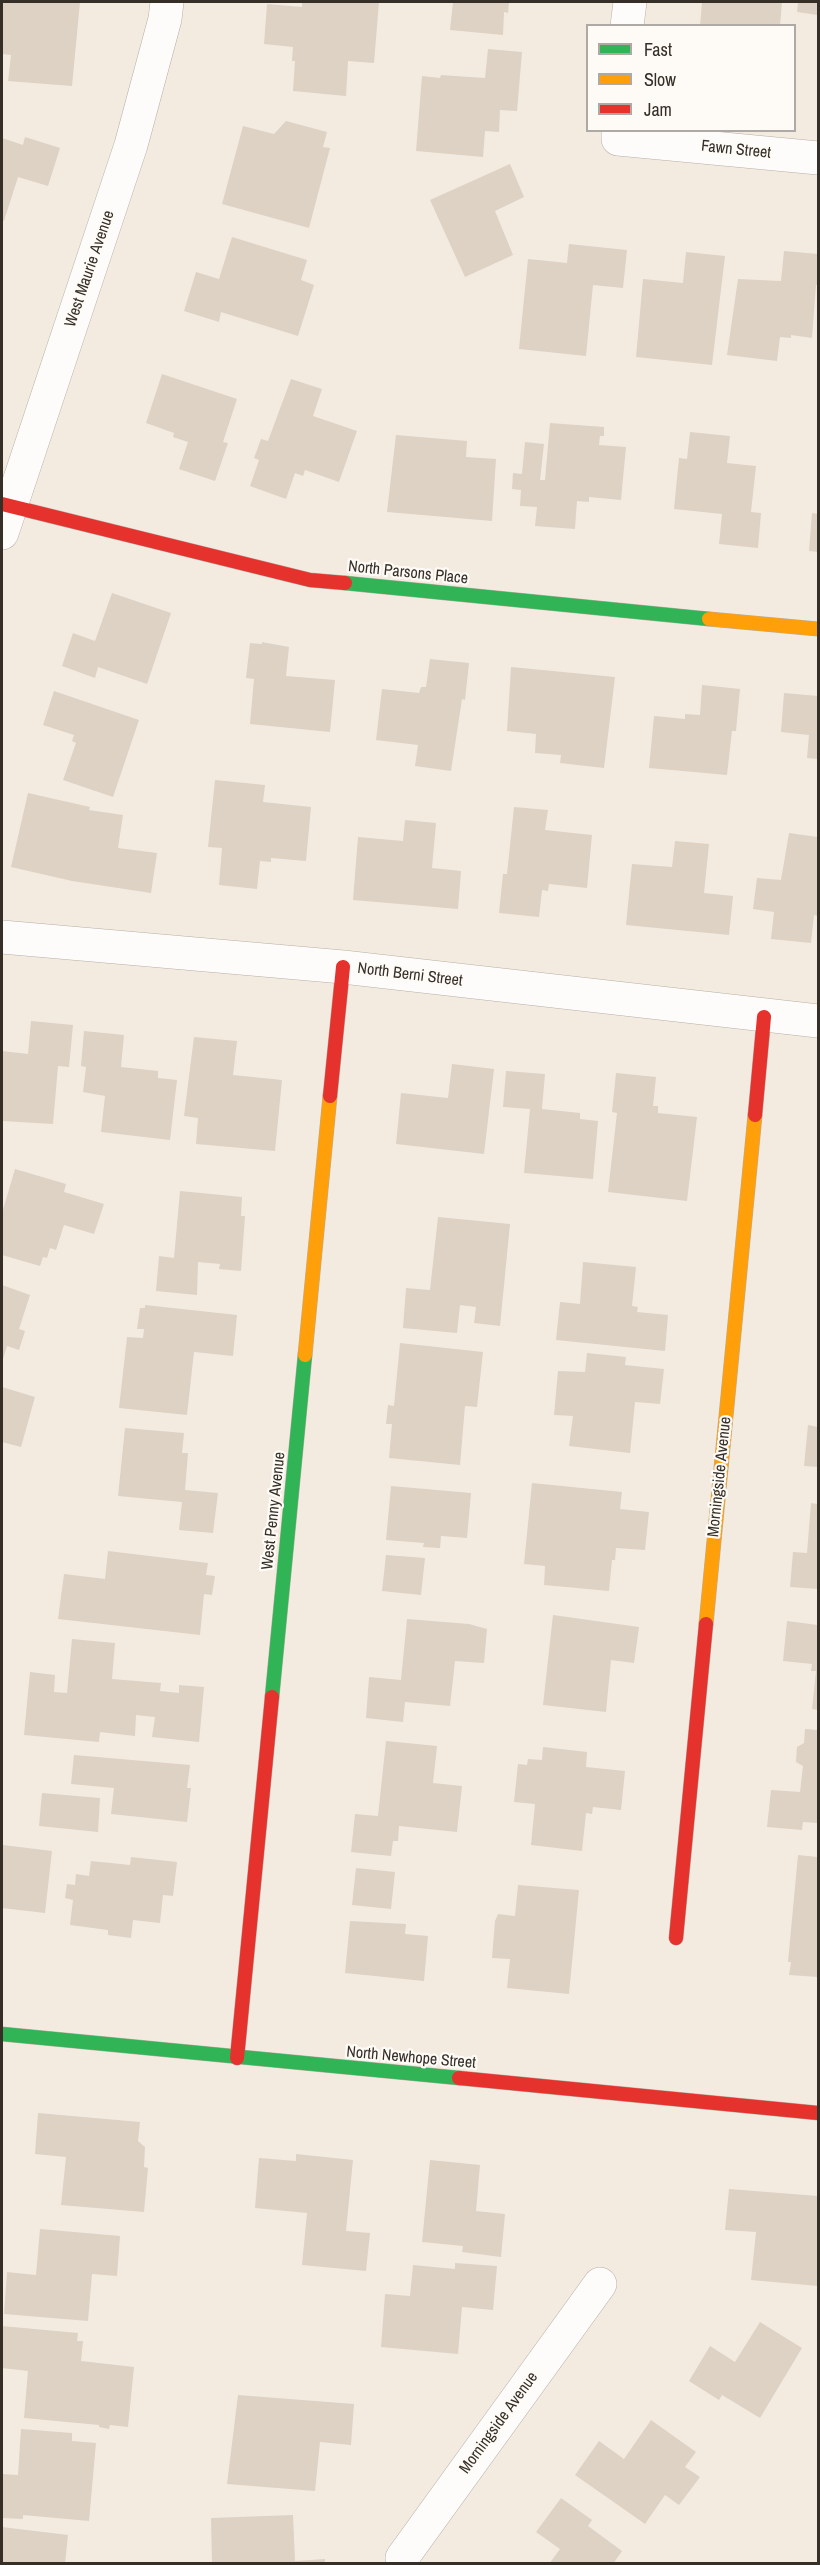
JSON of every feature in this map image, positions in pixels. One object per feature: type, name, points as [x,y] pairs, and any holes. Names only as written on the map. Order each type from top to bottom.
[{"type":"street","name":"West Maurie Avenue","points":[[4,515],[131,146],[165,19],[167,2]]},
{"type":"street","points":[[627,24],[630,2]]},
{"type":"street","name":"Fawn Street","points":[[618,135],[819,158]]},
{"type":"street","name":"North Parsons Place","points":[[4,515],[310,580],[819,629]]},
{"type":"street","name":"North Berni Street","points":[[2,938],[343,967],[764,1017],[819,1021]]},
{"type":"street","name":"West Penny Avenue","points":[[237,2058],[343,967]]},
{"type":"street","name":"Morningside Avenue","points":[[676,1938],[764,1017]]},
{"type":"street","name":"North Newhope Street","points":[[2,2034],[819,2113]]},
{"type":"street","name":"Morningside Avenue","points":[[404,2564],[402,2558],[600,2284]]},
{"type":"building","points":[[2,2],[80,2],[72,86],[8,81],[11,55],[2,54]]},
{"type":"building","points":[[302,2],[379,2],[374,63],[348,61],[346,96],[293,91],[295,61],[292,61],[293,47],[264,44],[267,4],[302,7]]},
{"type":"building","points":[[453,2],[509,2],[508,13],[504,12],[503,35],[450,30]]},
{"type":"building","points":[[702,2],[782,2],[780,24],[700,24]]},
{"type":"building","points":[[798,2],[818,2],[818,15],[797,12]]},
{"type":"building","points":[[488,49],[522,52],[517,111],[500,110],[499,132],[485,131],[483,157],[416,151],[422,76],[485,78]]},
{"type":"building","points":[[286,121],[327,132],[323,147],[330,148],[309,228],[222,204],[243,126],[274,134]]},
{"type":"building","points":[[25,137],[60,148],[48,186],[18,177],[4,221],[2,220],[2,138],[23,145]]},
{"type":"building","points":[[510,164],[524,197],[495,211],[513,255],[465,277],[430,200]]},
{"type":"building","points":[[232,237],[307,260],[301,280],[314,285],[298,336],[221,312],[219,322],[184,311],[196,272],[219,279]]},
{"type":"building","points":[[569,244],[627,250],[623,288],[593,285],[586,356],[519,349],[528,259],[567,263]]},
{"type":"building","points":[[784,251],[818,254],[818,285],[816,285],[812,338],[791,335],[791,338],[780,337],[777,361],[727,355],[738,279],[781,281]]},
{"type":"building","points":[[686,252],[725,256],[712,365],[636,357],[643,279],[683,283]]},
{"type":"building","points":[[162,374],[237,399],[223,442],[228,443],[215,481],[179,469],[188,442],[173,437],[174,433],[146,423]]},
{"type":"building","points":[[291,379],[322,389],[313,416],[357,431],[339,482],[305,470],[303,476],[295,473],[286,499],[250,486],[259,460],[254,458],[261,439],[268,441]]},
{"type":"building","points":[[550,423],[604,427],[604,436],[600,436],[599,445],[626,447],[621,500],[589,497],[589,502],[577,501],[575,529],[535,526],[537,507],[520,506],[521,490],[512,489],[513,473],[522,474],[525,442],[544,444],[540,480],[545,480]]},
{"type":"building","points":[[690,432],[730,436],[727,463],[756,466],[751,512],[761,513],[758,548],[719,544],[722,514],[674,509],[679,458],[687,459]]},
{"type":"building","points":[[396,435],[467,441],[466,457],[496,459],[492,521],[387,512]]},
{"type":"building","points":[[812,513],[818,514],[818,552],[809,551]]},
{"type":"building","points":[[112,593],[171,613],[147,684],[98,667],[95,678],[62,666],[73,633],[95,641]]},
{"type":"building","points":[[262,642],[289,647],[286,676],[335,680],[330,732],[250,724],[254,679],[246,678],[250,643],[262,644]]},
{"type":"building","points":[[430,659],[469,663],[465,700],[462,699],[451,771],[415,766],[418,745],[376,740],[382,689],[419,693],[421,687],[426,687]]},
{"type":"building","points":[[511,667],[615,677],[604,768],[560,763],[561,755],[535,753],[536,734],[507,731]]},
{"type":"building","points":[[702,685],[740,689],[736,731],[732,731],[727,775],[649,768],[654,716],[685,719],[685,714],[700,715]]},
{"type":"building","points":[[54,691],[139,720],[113,797],[63,780],[76,743],[72,741],[74,735],[43,725]]},
{"type":"building","points":[[784,693],[818,696],[818,759],[807,758],[809,735],[781,732]]},
{"type":"building","points":[[215,780],[265,785],[263,802],[311,807],[306,861],[271,858],[271,862],[260,861],[257,889],[219,885],[222,848],[208,847]]},
{"type":"building","points":[[28,793],[90,807],[89,810],[123,815],[118,848],[157,853],[151,893],[72,881],[11,867]]},
{"type":"building","points":[[514,807],[548,810],[545,830],[592,835],[587,888],[549,884],[548,891],[542,890],[539,917],[499,913],[503,874],[507,874]]},
{"type":"building","points":[[405,820],[436,823],[432,868],[461,871],[458,909],[353,900],[358,837],[403,841]]},
{"type":"building","points":[[789,833],[818,837],[818,916],[814,915],[811,943],[771,939],[774,912],[753,909],[757,878],[781,880]]},
{"type":"building","points":[[675,841],[709,844],[704,893],[733,896],[729,935],[626,925],[632,864],[672,867]]},
{"type":"building","points":[[31,1021],[73,1025],[69,1067],[58,1066],[53,1124],[2,1121],[2,1051],[28,1054]]},
{"type":"building","points":[[84,1031],[124,1035],[121,1067],[158,1071],[158,1078],[177,1080],[170,1140],[101,1132],[105,1096],[83,1092],[86,1067],[81,1066]]},
{"type":"building","points":[[194,1037],[237,1041],[233,1075],[282,1080],[275,1151],[196,1144],[198,1118],[184,1116]]},
{"type":"building","points":[[452,1064],[494,1069],[484,1154],[396,1144],[401,1093],[448,1098]]},
{"type":"building","points":[[506,1071],[545,1074],[542,1109],[580,1113],[580,1119],[598,1121],[593,1179],[524,1173],[530,1109],[503,1107]]},
{"type":"building","points":[[616,1073],[656,1077],[653,1106],[658,1106],[658,1113],[697,1117],[687,1201],[608,1192],[617,1113],[612,1112]]},
{"type":"building","points":[[15,1169],[66,1184],[64,1192],[104,1204],[94,1234],[64,1225],[56,1250],[50,1248],[47,1258],[43,1257],[40,1266],[2,1255],[2,1213]]},
{"type":"building","points":[[180,1191],[242,1197],[241,1216],[245,1216],[241,1271],[219,1269],[220,1264],[198,1262],[197,1295],[156,1291],[159,1256],[174,1258]]},
{"type":"building","points":[[438,1217],[510,1224],[500,1326],[474,1323],[476,1307],[460,1305],[457,1333],[403,1328],[406,1288],[430,1290]]},
{"type":"building","points":[[583,1262],[636,1267],[632,1306],[638,1307],[637,1312],[668,1315],[665,1351],[556,1340],[560,1302],[580,1304]]},
{"type":"building","points":[[2,1285],[30,1295],[19,1329],[25,1331],[19,1350],[7,1346],[2,1363]]},
{"type":"building","points":[[145,1305],[237,1315],[233,1356],[194,1352],[187,1415],[119,1408],[127,1337],[143,1338],[144,1329],[137,1329],[140,1308],[145,1308]]},
{"type":"building","points":[[400,1343],[483,1352],[477,1407],[465,1406],[460,1465],[389,1458],[392,1424],[386,1424],[388,1405],[394,1406]]},
{"type":"building","points":[[587,1353],[626,1357],[625,1365],[664,1369],[660,1404],[635,1402],[630,1453],[569,1446],[573,1416],[554,1415],[558,1371],[585,1372]]},
{"type":"building","points":[[2,1387],[35,1397],[21,1447],[2,1442]]},
{"type":"building","points":[[808,1425],[818,1427],[818,1467],[804,1466]]},
{"type":"building","points":[[125,1428],[184,1433],[182,1453],[188,1453],[185,1490],[218,1493],[213,1533],[179,1530],[182,1502],[118,1496]]},
{"type":"building","points":[[532,1483],[622,1492],[620,1509],[649,1512],[645,1550],[616,1548],[615,1560],[612,1560],[609,1591],[544,1585],[545,1566],[524,1564]]},
{"type":"building","points":[[391,1486],[471,1493],[467,1538],[441,1536],[440,1548],[423,1547],[424,1543],[386,1540]]},
{"type":"building","points":[[811,1503],[818,1504],[818,1589],[790,1587],[793,1552],[807,1553]]},
{"type":"building","points":[[108,1551],[208,1563],[206,1575],[215,1576],[212,1595],[204,1594],[200,1635],[58,1619],[64,1574],[105,1579]]},
{"type":"building","points":[[386,1555],[425,1558],[421,1595],[382,1591]]},
{"type":"building","points":[[553,1615],[639,1627],[634,1663],[611,1660],[606,1712],[543,1705]]},
{"type":"building","points":[[407,1619],[469,1624],[487,1629],[484,1663],[455,1661],[450,1706],[405,1702],[403,1722],[366,1718],[369,1677],[401,1680]]},
{"type":"building","points":[[787,1621],[818,1625],[818,1710],[812,1709],[816,1671],[811,1671],[812,1664],[783,1661]]},
{"type":"building","points":[[72,1639],[115,1643],[112,1679],[161,1683],[160,1691],[179,1693],[179,1685],[204,1687],[199,1742],[152,1737],[155,1717],[136,1715],[135,1736],[100,1732],[99,1742],[24,1735],[30,1672],[55,1675],[54,1692],[67,1693]]},
{"type":"building","points":[[805,1729],[818,1730],[818,1823],[803,1822],[802,1830],[767,1827],[771,1790],[800,1792],[803,1766],[796,1762],[797,1747],[804,1743]]},
{"type":"building","points":[[386,1741],[437,1746],[433,1783],[462,1786],[457,1832],[399,1826],[398,1841],[393,1841],[391,1856],[351,1852],[355,1814],[378,1816]]},
{"type":"building","points":[[543,1747],[587,1752],[586,1767],[625,1771],[621,1810],[593,1807],[592,1814],[586,1813],[582,1851],[531,1845],[535,1804],[514,1802],[518,1764],[527,1765],[528,1759],[542,1760]]},
{"type":"building","points":[[74,1755],[190,1765],[187,1788],[191,1788],[187,1822],[111,1814],[114,1788],[71,1784]]},
{"type":"building","points":[[42,1793],[100,1798],[98,1832],[39,1826]]},
{"type":"building","points":[[3,1845],[52,1851],[45,1913],[2,1908]]},
{"type":"building","points":[[798,1855],[818,1857],[818,1977],[789,1975],[791,1962],[788,1962]]},
{"type":"building","points":[[131,1857],[177,1862],[173,1896],[163,1895],[160,1923],[133,1920],[131,1938],[108,1935],[108,1930],[70,1925],[73,1900],[65,1898],[67,1884],[75,1885],[76,1874],[89,1876],[91,1861],[130,1865]]},
{"type":"building","points":[[356,1868],[395,1872],[391,1909],[352,1905]]},
{"type":"building","points":[[518,1885],[579,1890],[569,1994],[507,1988],[510,1959],[492,1958],[495,1921],[498,1914],[515,1916]]},
{"type":"building","points":[[350,1921],[406,1924],[405,1934],[428,1936],[424,1981],[345,1973]]},
{"type":"building","points":[[38,2113],[140,2122],[138,2141],[145,2147],[144,2167],[148,2168],[144,2212],[61,2205],[66,2157],[35,2154]]},
{"type":"building","points":[[296,2154],[353,2160],[346,2231],[370,2233],[366,2271],[302,2265],[307,2213],[255,2208],[259,2158],[296,2161]]},
{"type":"building","points":[[430,2160],[480,2165],[476,2211],[505,2214],[501,2257],[462,2252],[463,2246],[422,2242]]},
{"type":"building","points":[[729,2189],[818,2196],[818,2286],[751,2280],[756,2232],[725,2230]]},
{"type":"building","points":[[40,2229],[120,2236],[117,2276],[92,2274],[88,2321],[4,2314],[7,2272],[36,2275]]},
{"type":"building","points":[[455,2263],[497,2266],[493,2310],[462,2307],[458,2354],[381,2347],[385,2294],[410,2296],[413,2265],[455,2269]]},
{"type":"building","points":[[760,2322],[802,2348],[760,2418],[722,2395],[719,2400],[689,2381],[710,2346],[735,2362]]},
{"type":"building","points":[[2,2326],[78,2333],[77,2341],[83,2341],[81,2361],[134,2367],[128,2427],[110,2425],[109,2429],[99,2427],[99,2425],[24,2418],[28,2371],[2,2368]]},
{"type":"building","points":[[238,2395],[354,2404],[351,2445],[320,2442],[315,2491],[227,2484]]},
{"type":"building","points":[[651,2420],[696,2452],[685,2467],[700,2477],[679,2505],[665,2495],[645,2524],[575,2475],[599,2441],[624,2459]]},
{"type":"building","points":[[21,2429],[72,2433],[72,2441],[96,2443],[89,2521],[23,2515],[23,2519],[2,2518],[2,2474],[18,2475]]},
{"type":"building","points":[[561,2498],[592,2520],[588,2526],[622,2551],[613,2564],[549,2564],[560,2549],[536,2532]]},
{"type":"building","points":[[293,2515],[295,2561],[325,2559],[325,2564],[212,2562],[211,2518]]},
{"type":"building","points":[[2,2527],[68,2535],[65,2564],[2,2564]]},
{"type":"traffic: fast","points":[[345,583],[709,619]]},
{"type":"traffic: fast","points":[[272,1697],[305,1355]]},
{"type":"traffic: fast","points":[[2,2034],[459,2078]]},
{"type":"traffic: slow","points":[[709,619],[818,629]]},
{"type":"traffic: slow","points":[[305,1355],[330,1096]]},
{"type":"traffic: slow","points":[[706,1624],[755,1115]]},
{"type":"traffic: jam","points":[[2,504],[310,580],[345,583]]},
{"type":"traffic: jam","points":[[330,1096],[343,967]]},
{"type":"traffic: jam","points":[[755,1115],[764,1017]]},
{"type":"traffic: jam","points":[[676,1938],[706,1624]]},
{"type":"traffic: jam","points":[[237,2058],[272,1697]]},
{"type":"traffic: jam","points":[[459,2078],[818,2113]]}]
